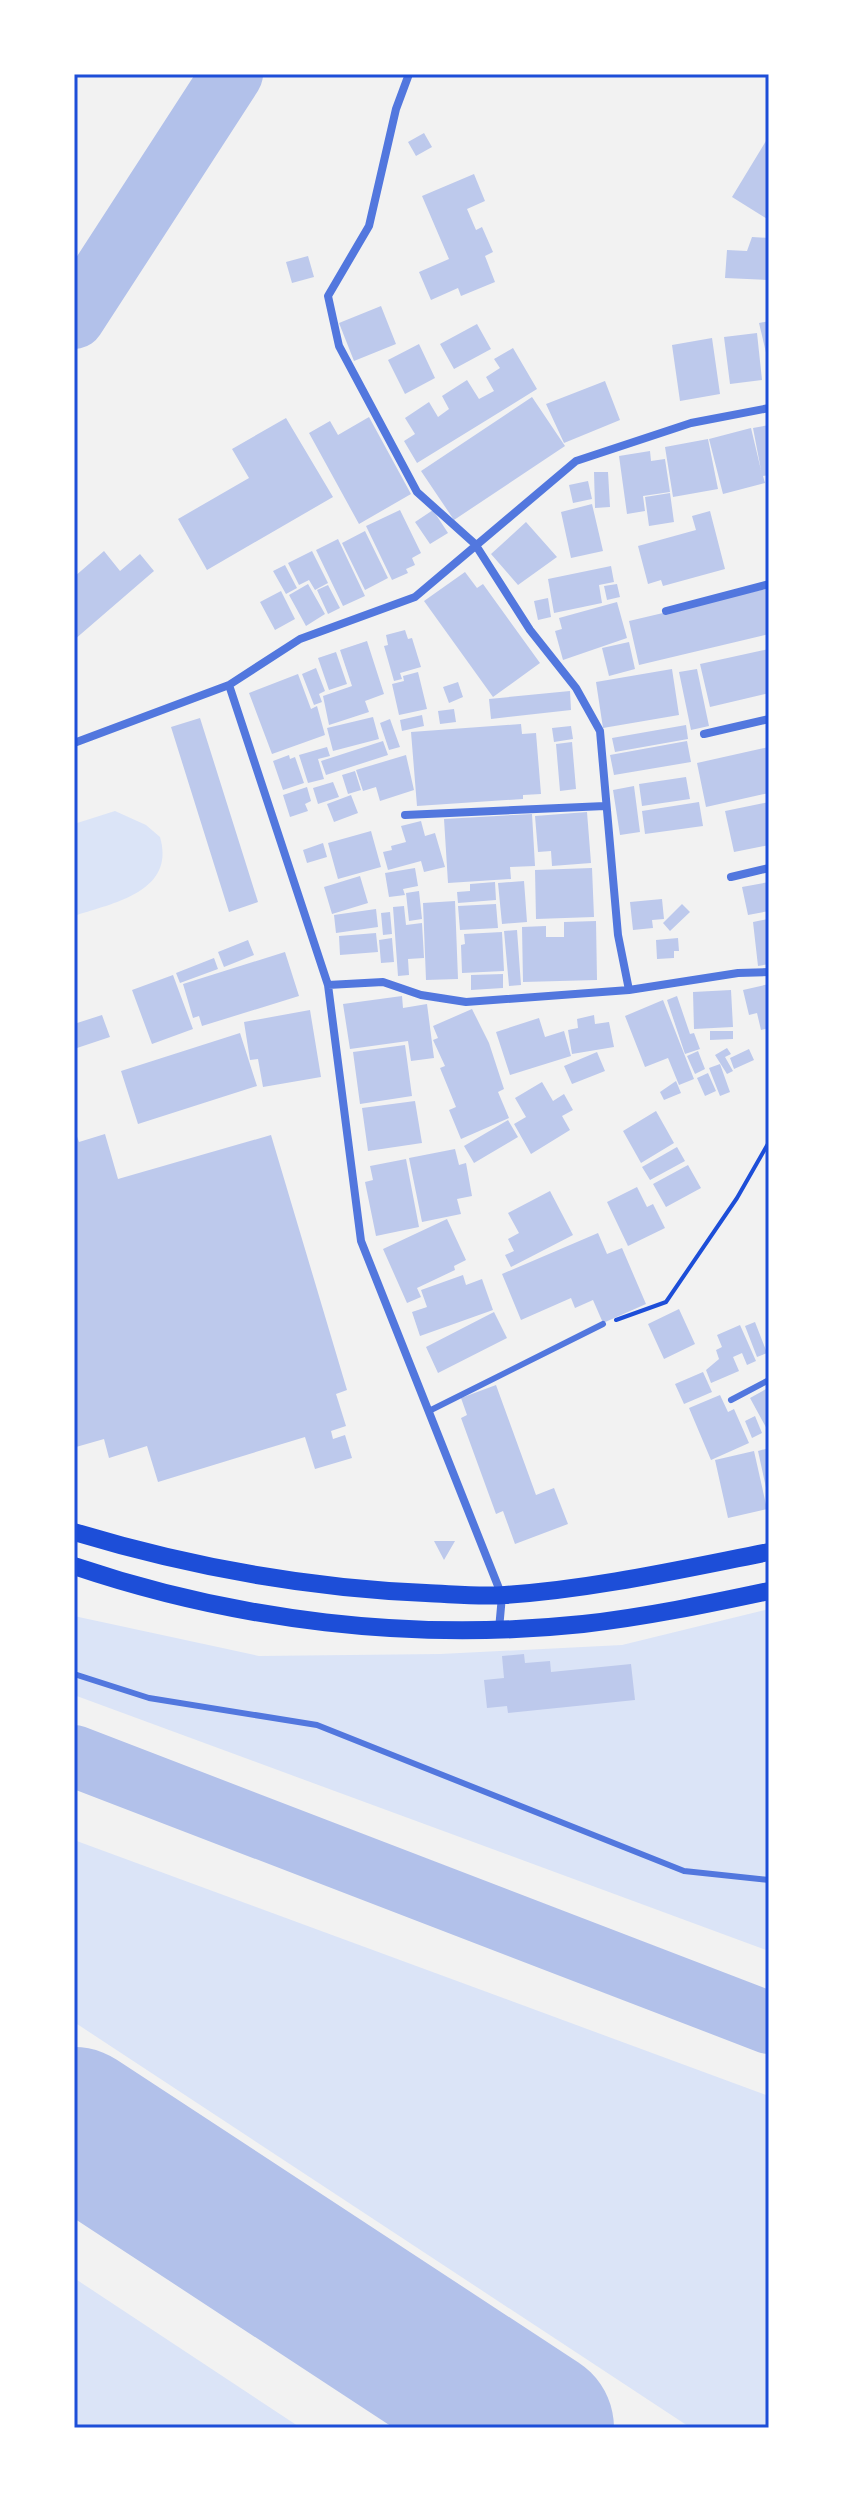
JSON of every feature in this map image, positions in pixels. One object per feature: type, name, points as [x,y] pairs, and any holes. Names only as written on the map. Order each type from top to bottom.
[{"type":"main road","points":[[74,1532],[140,1552],[244,1575],[355,1590],[502,1596],[582,1588],[769,1552]]},
{"type":"main road","points":[[74,1566],[132,1586],[192,1601],[315,1622],[412,1629],[499,1629],[584,1624],[769,1591]]},
{"type":"street","points":[[409,74],[396,109],[369,226],[328,296],[339,346],[417,492],[475,544],[530,630],[576,688],[600,731],[618,935],[629,990]]},
{"type":"street","points":[[77,742],[229,685],[300,639],[415,597],[576,461],[691,423],[769,408]]},
{"type":"street","points":[[666,611],[769,584]]},
{"type":"street","points":[[229,685],[328,985],[361,1241],[502,1596],[499,1629]]},
{"type":"street","points":[[704,734],[769,719]]},
{"type":"street","points":[[405,815],[605,806]]},
{"type":"street","points":[[731,877],[769,868]]},
{"type":"street","points":[[328,985],[383,982],[421,995],[466,1002],[629,990],[738,973],[769,972]]},
{"type":"lane","points":[[429,1411],[603,1324]]},
{"type":"lane","points":[[731,1400],[769,1380]]},
{"type":"lane","points":[[74,1674],[149,1698],[317,1725],[684,1871],[769,1880]]},
{"type":"path","points":[[603,1324],[666,1302],[737,1198],[769,1142]]},
{"type":"shaded area","points":[[115,811],[146,825],[160,837],[162,856],[159,871],[150,883],[123,900],[74,916],[74,824]]},
{"type":"shaded area","points":[[769,1609],[769,1951],[74,1695],[74,1616],[259,1656],[440,1654],[622,1645]]},
{"type":"shaded area","points":[[74,1840],[769,2096],[769,2428],[691,2428],[74,2022]]},
{"type":"shaded area","points":[[74,2278],[301,2428],[74,2428]]},
{"type":"building","points":[[424,133],[432,147],[416,156],[408,142]]},
{"type":"building","points":[[769,136],[769,220],[732,197]]},
{"type":"building","points":[[474,174],[485,201],[467,209],[476,230],[482,227],[493,252],[485,256],[495,282],[461,296],[458,288],[431,300],[419,272],[449,259],[422,196]]},
{"type":"building","points":[[752,237],[769,238],[769,280],[725,278],[727,250],[747,251]]},
{"type":"building","points":[[308,256],[314,277],[292,283],[286,262]]},
{"type":"building","points":[[381,306],[396,344],[354,361],[339,323]]},
{"type":"building","points":[[769,321],[769,361],[768,361],[759,323]]},
{"type":"building","points":[[477,324],[491,349],[454,369],[440,344]]},
{"type":"building","points":[[757,333],[762,380],[730,384],[724,337]]},
{"type":"building","points":[[712,338],[720,394],[680,401],[672,345]]},
{"type":"building","points":[[419,344],[435,378],[405,394],[388,360]]},
{"type":"building","points":[[513,348],[537,389],[417,463],[404,441],[415,434],[405,418],[429,402],[438,417],[449,409],[442,396],[467,380],[479,399],[494,391],[486,377],[500,368],[494,359]]},
{"type":"building","points":[[605,381],[620,420],[564,443],[546,404]]},
{"type":"building","points":[[532,397],[565,446],[454,520],[421,471]]},
{"type":"building","points":[[369,417],[411,494],[359,524],[309,433],[330,421],[338,435]]},
{"type":"building","points":[[286,418],[333,497],[207,570],[178,519],[249,478],[232,449]]},
{"type":"building","points":[[769,425],[769,475],[763,476],[765,483],[723,494],[709,439],[751,428],[761,470],[753,428]]},
{"type":"building","points":[[708,439],[718,489],[673,497],[665,447]]},
{"type":"building","points":[[650,451],[651,461],[665,459],[670,492],[643,496],[645,511],[627,514],[619,456]]},
{"type":"building","points":[[594,472],[608,472],[610,507],[595,508]]},
{"type":"building","points":[[588,481],[592,499],[573,503],[569,485]]},
{"type":"building","points":[[670,493],[674,522],[649,526],[645,497]]},
{"type":"building","points":[[592,504],[603,551],[571,558],[561,512]]},
{"type":"building","points":[[400,510],[421,553],[412,558],[415,565],[406,569],[408,573],[392,580],[366,526]]},
{"type":"building","points":[[433,510],[448,533],[430,544],[415,522]]},
{"type":"building","points":[[710,511],[725,569],[663,586],[661,580],[648,584],[638,546],[696,530],[692,516]]},
{"type":"building","points":[[526,522],[557,557],[518,585],[491,554]]},
{"type":"building","points":[[365,531],[388,578],[365,590],[342,543]]},
{"type":"building","points":[[338,539],[365,596],[343,606],[316,550]]},
{"type":"building","points":[[104,551],[120,571],[140,554],[154,571],[74,640],[74,577]]},
{"type":"building","points":[[312,551],[328,583],[315,590],[309,580],[299,585],[288,563]]},
{"type":"building","points":[[285,565],[297,588],[286,594],[273,571]]},
{"type":"building","points":[[611,566],[614,582],[599,585],[602,603],[554,613],[548,579]]},
{"type":"building","points":[[465,572],[477,588],[483,584],[540,663],[493,697],[424,601]]},
{"type":"building","points":[[308,584],[325,614],[306,626],[289,595]]},
{"type":"building","points":[[617,584],[620,597],[607,600],[604,586]]},
{"type":"building","points":[[328,585],[340,608],[328,614],[317,590]]},
{"type":"building","points":[[769,588],[769,634],[639,665],[629,621]]},
{"type":"building","points":[[281,591],[295,619],[275,630],[260,602]]},
{"type":"building","points":[[548,598],[551,617],[538,620],[534,601]]},
{"type":"building","points":[[617,602],[627,638],[563,660],[555,631],[562,629],[559,618]]},
{"type":"building","points":[[405,630],[408,639],[412,638],[421,667],[400,673],[402,679],[394,681],[384,646],[388,645],[386,635]]},
{"type":"building","points":[[367,641],[384,694],[365,701],[369,712],[329,725],[323,696],[352,686],[340,650]]},
{"type":"building","points":[[629,642],[635,669],[609,676],[602,648]]},
{"type":"building","points":[[769,649],[769,693],[710,707],[700,664]]},
{"type":"building","points":[[336,652],[347,684],[329,690],[318,658]]},
{"type":"building","points":[[316,668],[325,691],[319,694],[322,702],[314,705],[302,674]]},
{"type":"building","points":[[672,669],[679,715],[603,728],[596,682]]},
{"type":"building","points":[[697,669],[709,726],[691,730],[679,672]]},
{"type":"building","points":[[418,672],[427,709],[399,715],[392,684],[404,681],[403,676]]},
{"type":"building","points":[[298,674],[311,709],[317,706],[325,735],[272,754],[249,693]]},
{"type":"building","points":[[458,682],[463,697],[449,703],[443,687]]},
{"type":"building","points":[[570,691],[571,710],[491,719],[489,699]]},
{"type":"building","points":[[454,709],[456,722],[440,724],[438,711]]},
{"type":"building","points":[[422,715],[424,726],[402,731],[400,720]]},
{"type":"building","points":[[373,717],[379,739],[333,751],[327,728]]},
{"type":"building","points":[[200,718],[258,902],[229,912],[171,727]]},
{"type":"building","points":[[390,719],[400,747],[389,750],[380,723]]},
{"type":"building","points":[[521,724],[522,734],[536,733],[541,794],[523,795],[523,799],[417,806],[411,732]]},
{"type":"building","points":[[686,725],[688,739],[615,752],[612,738]]},
{"type":"building","points":[[571,726],[573,739],[554,742],[552,728]]},
{"type":"building","points":[[383,741],[388,755],[326,775],[321,761]]},
{"type":"building","points":[[687,741],[691,762],[614,775],[610,755]]},
{"type":"building","points":[[572,742],[576,789],[560,791],[556,744]]},
{"type":"building","points":[[327,747],[330,756],[318,759],[324,779],[308,783],[299,755]]},
{"type":"building","points":[[769,747],[769,793],[706,807],[697,763]]},
{"type":"building","points":[[289,755],[290,759],[295,757],[304,783],[283,790],[273,761]]},
{"type":"building","points":[[406,755],[414,790],[380,801],[376,787],[363,791],[356,770]]},
{"type":"building","points":[[355,771],[361,790],[348,794],[342,775]]},
{"type":"building","points":[[686,777],[690,799],[642,806],[639,784]]},
{"type":"building","points":[[333,782],[339,797],[318,804],[313,788]]},
{"type":"building","points":[[634,786],[640,832],[620,835],[613,790]]},
{"type":"building","points":[[307,787],[311,801],[305,804],[308,811],[290,817],[283,795]]},
{"type":"building","points":[[351,795],[358,813],[334,822],[327,804]]},
{"type":"building","points":[[699,802],[703,826],[645,834],[642,811]]},
{"type":"building","points":[[769,802],[769,845],[734,852],[725,811]]},
{"type":"building","points":[[587,812],[591,863],[552,866],[551,851],[538,852],[535,816]]},
{"type":"building","points":[[532,814],[535,866],[510,867],[511,879],[448,883],[444,819]]},
{"type":"building","points":[[421,821],[425,836],[435,833],[445,867],[424,872],[421,861],[388,870],[383,852],[406,842],[401,826]]},
{"type":"building","points":[[371,831],[381,867],[338,879],[328,843]]},
{"type":"building","points":[[323,843],[327,857],[307,863],[303,850]]},
{"type":"building","points":[[415,868],[418,886],[403,889],[405,895],[389,897],[385,873]]},
{"type":"building","points":[[592,868],[594,917],[536,919],[535,870]]},
{"type":"building","points":[[360,876],[368,903],[332,914],[324,887]]},
{"type":"building","points":[[524,881],[527,922],[502,924],[498,883]]},
{"type":"building","points":[[495,882],[496,900],[458,903],[457,892],[470,891],[470,884]]},
{"type":"building","points":[[769,882],[769,911],[748,915],[742,887]]},
{"type":"building","points":[[419,891],[422,919],[409,921],[406,893]]},
{"type":"building","points":[[662,899],[664,919],[652,920],[653,928],[633,930],[630,902]]},
{"type":"building","points":[[455,901],[458,979],[426,980],[423,903]]},
{"type":"building","points":[[496,904],[498,928],[460,930],[458,906]]},
{"type":"building","points":[[682,904],[690,912],[670,931],[663,923]]},
{"type":"building","points":[[404,906],[406,925],[422,923],[424,958],[408,959],[409,975],[398,976],[393,907]]},
{"type":"building","points":[[376,909],[378,927],[336,933],[334,915]]},
{"type":"building","points":[[390,912],[392,934],[383,935],[381,913]]},
{"type":"building","points":[[768,919],[769,964],[758,966],[753,922]]},
{"type":"building","points":[[596,921],[597,980],[523,982],[522,927],[546,926],[546,937],[564,937],[564,922]]},
{"type":"building","points":[[517,930],[521,985],[509,986],[504,931]]},
{"type":"building","points":[[502,932],[504,971],[462,973],[461,945],[465,944],[464,934]]},
{"type":"building","points":[[376,933],[378,952],[340,955],[339,936]]},
{"type":"building","points":[[392,938],[394,962],[381,963],[379,940]]},
{"type":"building","points":[[678,938],[679,951],[674,951],[674,958],[657,959],[656,940]]},
{"type":"building","points":[[248,940],[254,955],[224,967],[218,952]]},
{"type":"building","points":[[285,952],[299,996],[202,1026],[199,1016],[193,1018],[183,984]]},
{"type":"building","points":[[214,958],[218,969],[180,983],[176,973]]},
{"type":"building","points":[[503,974],[503,988],[471,990],[471,975]]},
{"type":"building","points":[[173,975],[193,1029],[152,1044],[132,990]]},
{"type":"building","points":[[769,984],[769,1028],[761,1030],[757,1013],[749,1015],[743,990]]},
{"type":"building","points":[[731,990],[733,1027],[694,1029],[693,992]]},
{"type":"building","points":[[402,996],[403,1008],[427,1004],[434,1058],[411,1061],[408,1041],[350,1049],[343,1004]]},
{"type":"building","points":[[677,996],[690,1034],[694,1033],[700,1049],[685,1054],[667,1000]]},
{"type":"building","points":[[663,1000],[694,1079],[679,1085],[668,1058],[645,1067],[625,1016]]},
{"type":"building","points":[[472,1009],[489,1043],[504,1089],[498,1092],[509,1118],[461,1139],[449,1110],[456,1107],[440,1068],[445,1066],[433,1040],[438,1038],[433,1026]]},
{"type":"building","points":[[310,1010],[321,1077],[263,1087],[258,1059],[250,1060],[244,1022]]},
{"type":"building","points":[[102,1015],[110,1037],[74,1049],[74,1024]]},
{"type":"building","points":[[594,1015],[595,1024],[609,1022],[614,1047],[572,1054],[568,1030],[578,1028],[577,1019]]},
{"type":"building","points":[[539,1018],[545,1037],[564,1031],[571,1056],[510,1075],[496,1032]]},
{"type":"building","points":[[710,1031],[733,1031],[733,1039],[710,1040]]},
{"type":"building","points":[[240,1033],[257,1086],[138,1124],[121,1071]]},
{"type":"building","points":[[405,1045],[412,1096],[360,1104],[353,1052]]},
{"type":"building","points":[[727,1048],[731,1054],[725,1057],[733,1071],[727,1074],[715,1055]]},
{"type":"building","points":[[749,1049],[754,1060],[734,1069],[730,1058]]},
{"type":"building","points":[[698,1051],[705,1069],[695,1074],[687,1056]]},
{"type":"building","points":[[597,1052],[605,1071],[572,1084],[564,1066]]},
{"type":"building","points":[[720,1064],[730,1092],[720,1096],[709,1068]]},
{"type":"building","points":[[708,1073],[716,1091],[705,1096],[697,1078]]},
{"type":"building","points":[[676,1081],[681,1093],[664,1100],[660,1092]]},
{"type":"building","points":[[542,1082],[553,1101],[564,1094],[573,1110],[562,1116],[570,1130],[531,1154],[514,1124],[526,1117],[515,1098]]},
{"type":"building","points":[[415,1101],[422,1143],[368,1151],[362,1108]]},
{"type":"building","points":[[656,1111],[674,1143],[641,1163],[623,1131]]},
{"type":"building","points":[[508,1120],[518,1137],[474,1163],[464,1146]]},
{"type":"building","points":[[74,1128],[79,1142],[105,1134],[118,1179],[271,1135],[347,1390],[336,1394],[346,1426],[331,1431],[333,1439],[345,1435],[352,1458],[315,1469],[305,1437],[158,1482],[147,1446],[109,1458],[104,1439],[76,1447]]},
{"type":"building","points":[[677,1147],[685,1161],[650,1180],[642,1167]]},
{"type":"building","points":[[455,1149],[459,1165],[466,1163],[472,1196],[457,1199],[461,1214],[422,1222],[409,1158]]},
{"type":"building","points":[[406,1159],[419,1227],[376,1236],[365,1182],[373,1180],[370,1166]]},
{"type":"building","points":[[688,1165],[701,1188],[666,1207],[653,1184]]},
{"type":"building","points":[[637,1187],[647,1207],[653,1204],[665,1228],[628,1246],[607,1202]]},
{"type":"building","points":[[550,1191],[573,1235],[511,1267],[505,1255],[514,1251],[508,1239],[519,1233],[508,1213]]},
{"type":"building","points":[[447,1219],[466,1260],[454,1266],[455,1270],[417,1288],[421,1297],[407,1303],[383,1249]]},
{"type":"building","points":[[598,1233],[607,1254],[622,1248],[646,1304],[603,1323],[593,1300],[575,1308],[571,1298],[521,1320],[502,1274]]},
{"type":"building","points":[[463,1275],[466,1285],[482,1279],[493,1310],[420,1336],[412,1312],[427,1307],[421,1290]]},
{"type":"building","points":[[679,1309],[695,1344],[664,1359],[648,1324]]},
{"type":"building","points":[[494,1312],[507,1338],[438,1373],[426,1347]]},
{"type":"building","points":[[755,1322],[767,1353],[757,1357],[745,1326]]},
{"type":"building","points":[[740,1325],[756,1361],[747,1365],[742,1353],[733,1357],[739,1371],[711,1383],[706,1370],[719,1359],[716,1350],[722,1347],[717,1335]]},
{"type":"building","points":[[703,1372],[712,1392],[684,1404],[675,1384]]},
{"type":"building","points":[[496,1385],[536,1495],[554,1488],[568,1524],[515,1544],[503,1511],[496,1514],[461,1418],[467,1415],[461,1398]]},
{"type":"building","points":[[766,1389],[769,1395],[769,1433],[750,1398]]},
{"type":"building","points":[[720,1395],[728,1412],[734,1409],[749,1443],[711,1460],[689,1408]]},
{"type":"building","points":[[755,1416],[762,1433],[752,1438],[745,1421]]},
{"type":"building","points":[[769,1448],[769,1497],[768,1497],[758,1451]]},
{"type":"building","points":[[754,1451],[767,1509],[728,1518],[715,1460]]},
{"type":"building","points":[[434,1541],[455,1541],[444,1560]]},
{"type":"building","points":[[524,1654],[525,1663],[550,1661],[551,1672],[631,1664],[635,1700],[508,1713],[507,1706],[487,1708],[484,1680],[504,1678],[502,1656]]},
{"type":"taxiway","points":[[74,318],[232,74]]},
{"type":"taxiway","points":[[74,1756],[769,2023]]},
{"type":"runway","points":[[74,2125],[536,2428]]}]
